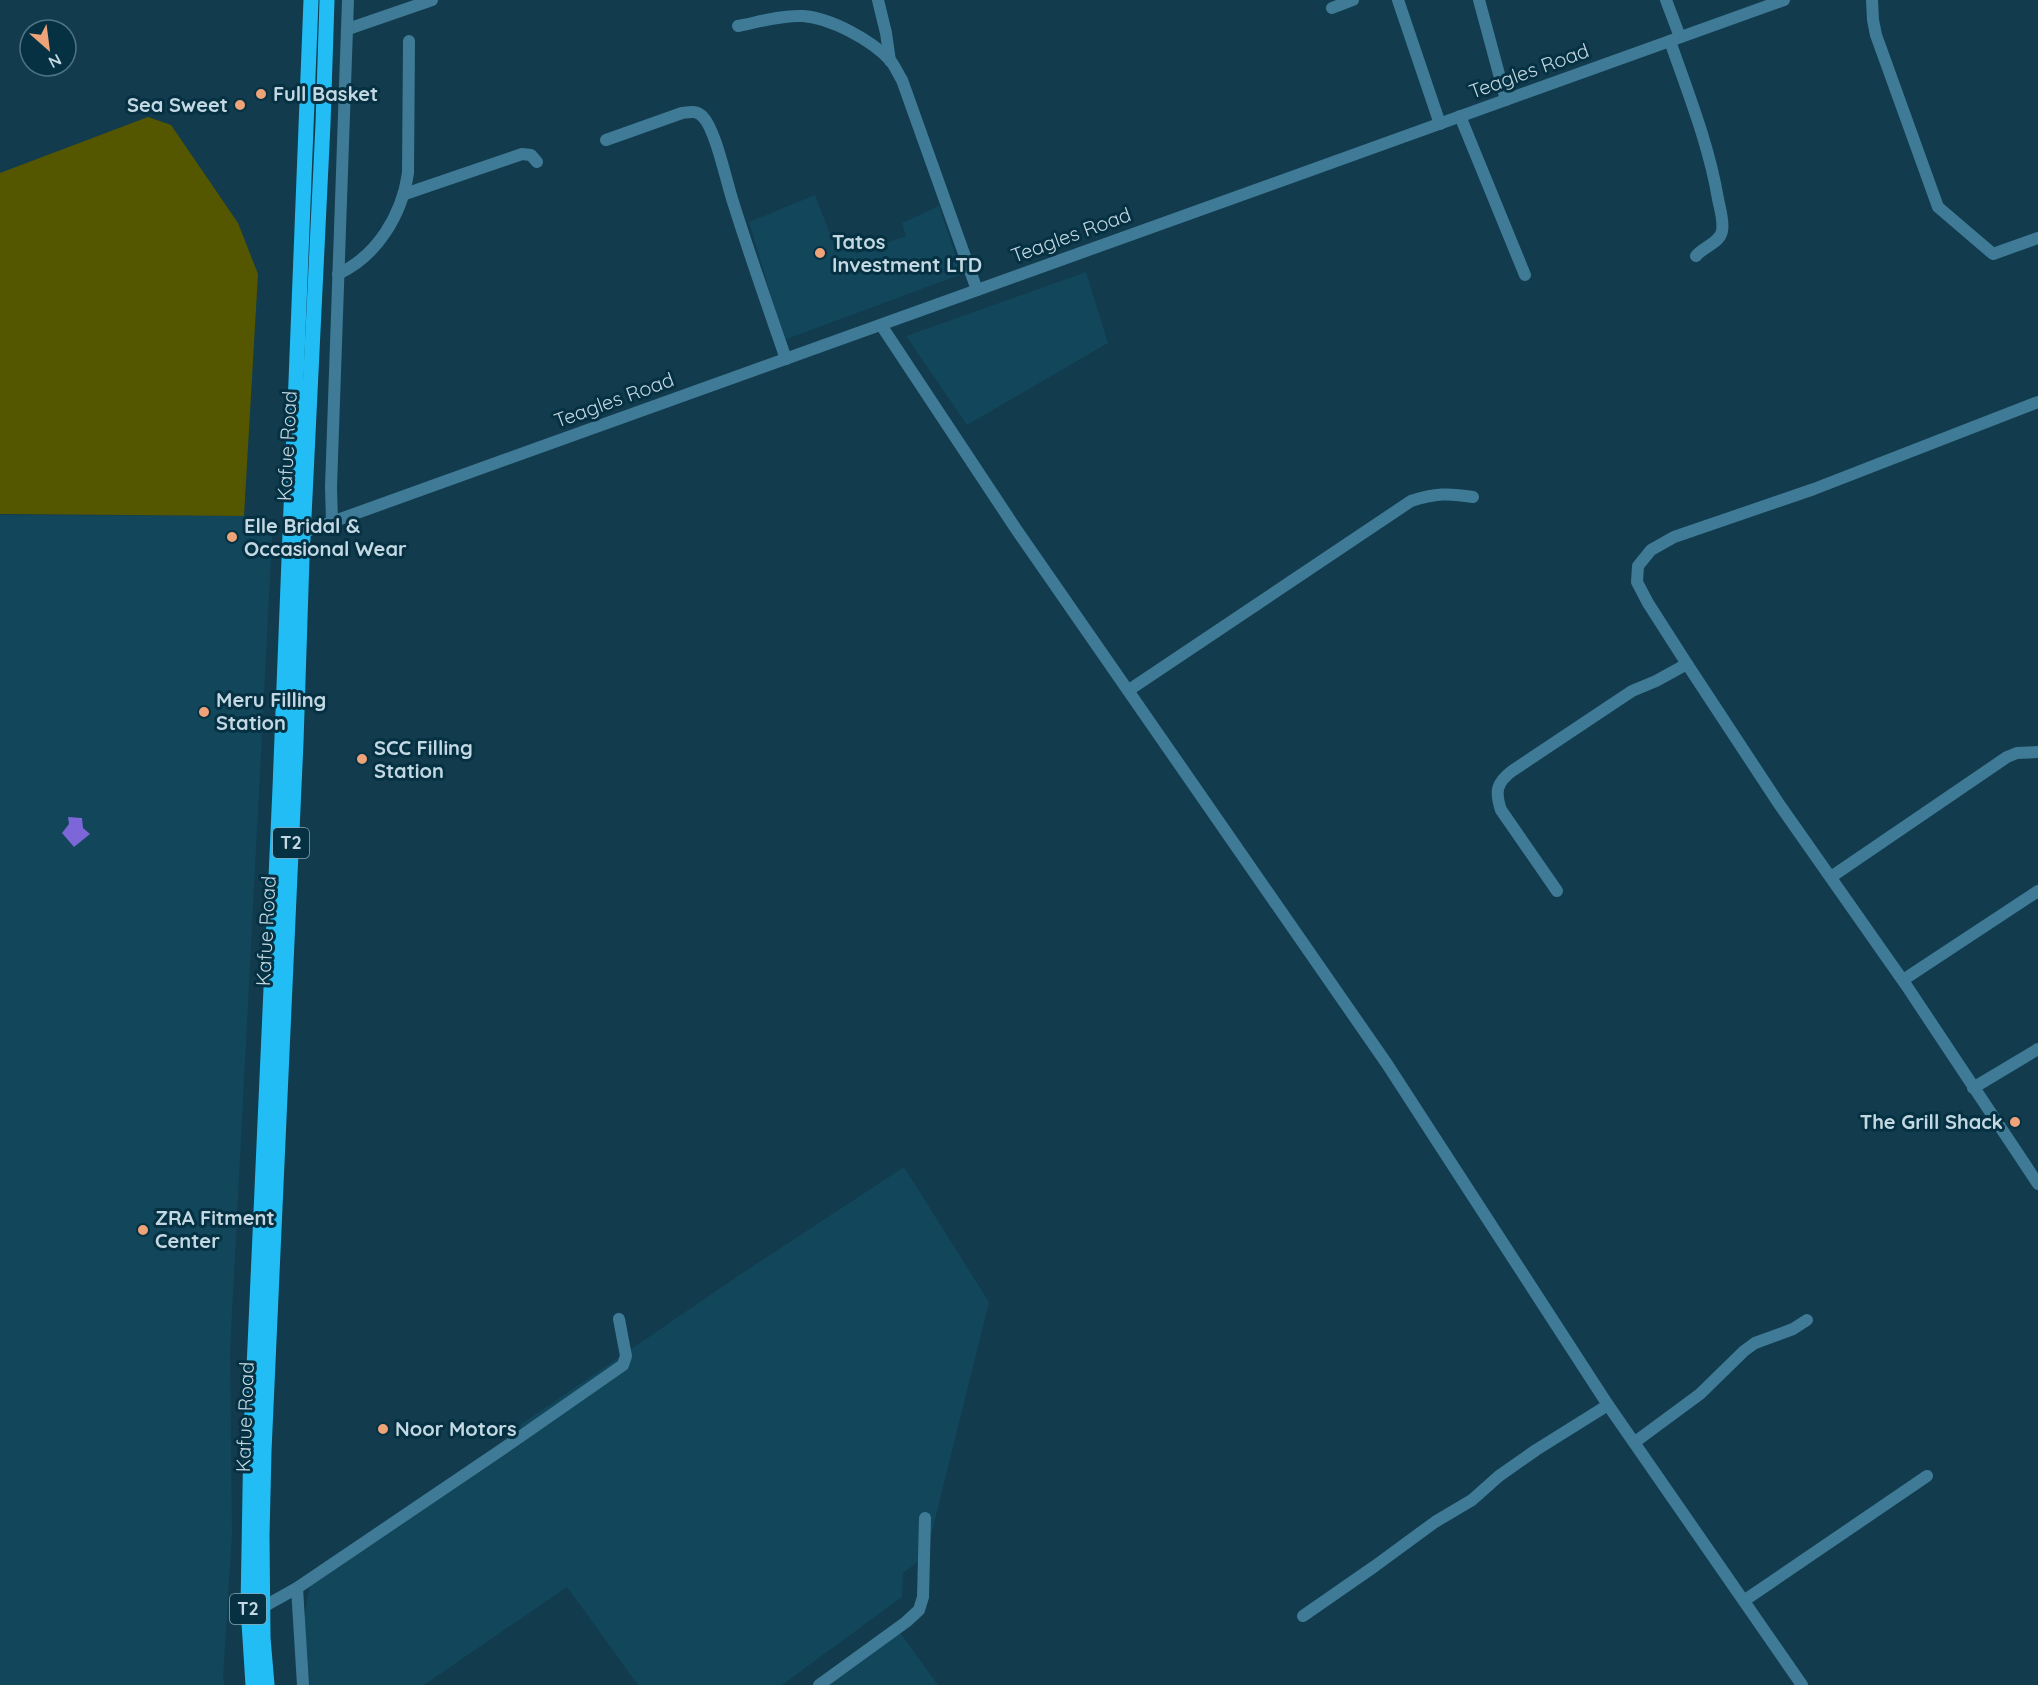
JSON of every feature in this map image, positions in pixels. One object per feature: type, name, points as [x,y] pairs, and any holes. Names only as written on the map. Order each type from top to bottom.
[{"type":"main road","name":"Kafue Road","points":[[253,1685],[248,1607],[250,1446],[280,788],[311,0]]},
{"type":"main road","name":"Kafue Road","points":[[267,1685],[263,1607],[264,1451],[327,0]]},
{"type":"street","points":[[332,522],[331,487],[348,0]]},
{"type":"street","points":[[348,29],[432,0]]},
{"type":"street","points":[[878,0],[890,61]]},
{"type":"street","points":[[1332,8],[1353,0]]},
{"type":"street","points":[[1398,0],[1440,124]]},
{"type":"street","points":[[1479,0],[1506,100]]},
{"type":"street","points":[[1666,0],[1715,179],[1722,221],[1722,232],[1719,238],[1696,255]]},
{"type":"street","name":"Teagles Road","points":[[304,532],[1784,0]]},
{"type":"street","points":[[1872,0],[1876,35],[1938,207],[1993,254],[2038,238]]},
{"type":"street","points":[[738,26],[779,17],[804,16],[832,24],[866,40],[890,61],[902,80],[977,290]]},
{"type":"street","points":[[338,274],[359,262],[380,240],[390,226],[405,194],[408,174],[409,41]]},
{"type":"street","points":[[606,140],[682,113],[691,111],[705,118],[713,135],[734,206],[786,359]]},
{"type":"street","points":[[1460,116],[1525,275]]},
{"type":"street","points":[[405,194],[522,154],[531,155],[537,162]]},
{"type":"street","points":[[880,325],[1016,529],[1387,1064],[1608,1405],[1802,1685]]},
{"type":"street","points":[[2038,402],[1814,489],[1674,537],[1651,550],[1638,566],[1637,582],[1687,664],[1831,878],[1903,980],[2038,1184]]},
{"type":"street","points":[[1129,690],[1411,501],[1446,493],[1473,496]]},
{"type":"street","points":[[1557,891],[1501,810],[1496,788],[1502,778],[1596,714],[1632,691],[1687,664]]},
{"type":"street","points":[[1831,878],[2007,757],[2017,753],[2038,752]]},
{"type":"street","points":[[1903,980],[2038,891]]},
{"type":"street","points":[[1973,1088],[2038,1049]]},
{"type":"street","points":[[263,1607],[297,1588],[504,1449],[623,1365],[626,1356],[619,1319]]},
{"type":"street","points":[[1635,1442],[1700,1394],[1755,1343],[1793,1329],[1807,1320]]},
{"type":"street","points":[[1303,1616],[1435,1522],[1472,1500],[1499,1476],[1536,1450],[1608,1405]]},
{"type":"street","points":[[1745,1600],[1927,1476]]},
{"type":"street","points":[[819,1685],[906,1622],[919,1610],[922,1597],[925,1518]]},
{"type":"street","points":[[297,1588],[303,1685]]},
{"type":"shaded area","points":[[148,117],[171,125],[238,223],[258,274],[244,516],[0,514],[0,173]]},
{"type":"shaded area","name":"Tatos Investment LTD","points":[[815,195],[834,244],[850,239],[856,254],[906,236],[902,223],[939,206],[962,274],[784,340],[749,222]]},
{"type":"shaded area","points":[[1086,272],[1108,343],[967,425],[906,336]]},
{"type":"shaded area","points":[[0,515],[244,516],[273,520],[230,1352],[232,1533],[223,1679],[225,1685],[0,1685]]},
{"type":"shaded area","points":[[68,817],[82,818],[83,828],[90,834],[74,847],[62,833],[69,824]]},
{"type":"shaded area","points":[[904,1167],[989,1302],[926,1556],[903,1573],[902,1597],[782,1685],[638,1685],[567,1587],[424,1685],[303,1685],[301,1634],[310,1585],[523,1443],[520,1425],[738,1276]]},
{"type":"shaded area","points":[[899,1631],[938,1685],[826,1685]]},
{"type":"place","name":"Full Basket","points":[[261,94]]},
{"type":"place","name":"Sea Sweet","points":[[240,105]]},
{"type":"place","name":"Tatos Investment LTD","points":[[820,253]]},
{"type":"place","name":"Elle Bridal & Occasional Wear","points":[[232,537]]},
{"type":"place","name":"Meru Filling Station","points":[[204,712]]},
{"type":"place","name":"SCC Filling Station","points":[[362,759]]},
{"type":"place","name":"The Grill Shack","points":[[2015,1122]]},
{"type":"place","name":"ZRA Fitment Center","points":[[143,1230]]},
{"type":"place","name":"Noor Motors","points":[[383,1429]]}]
